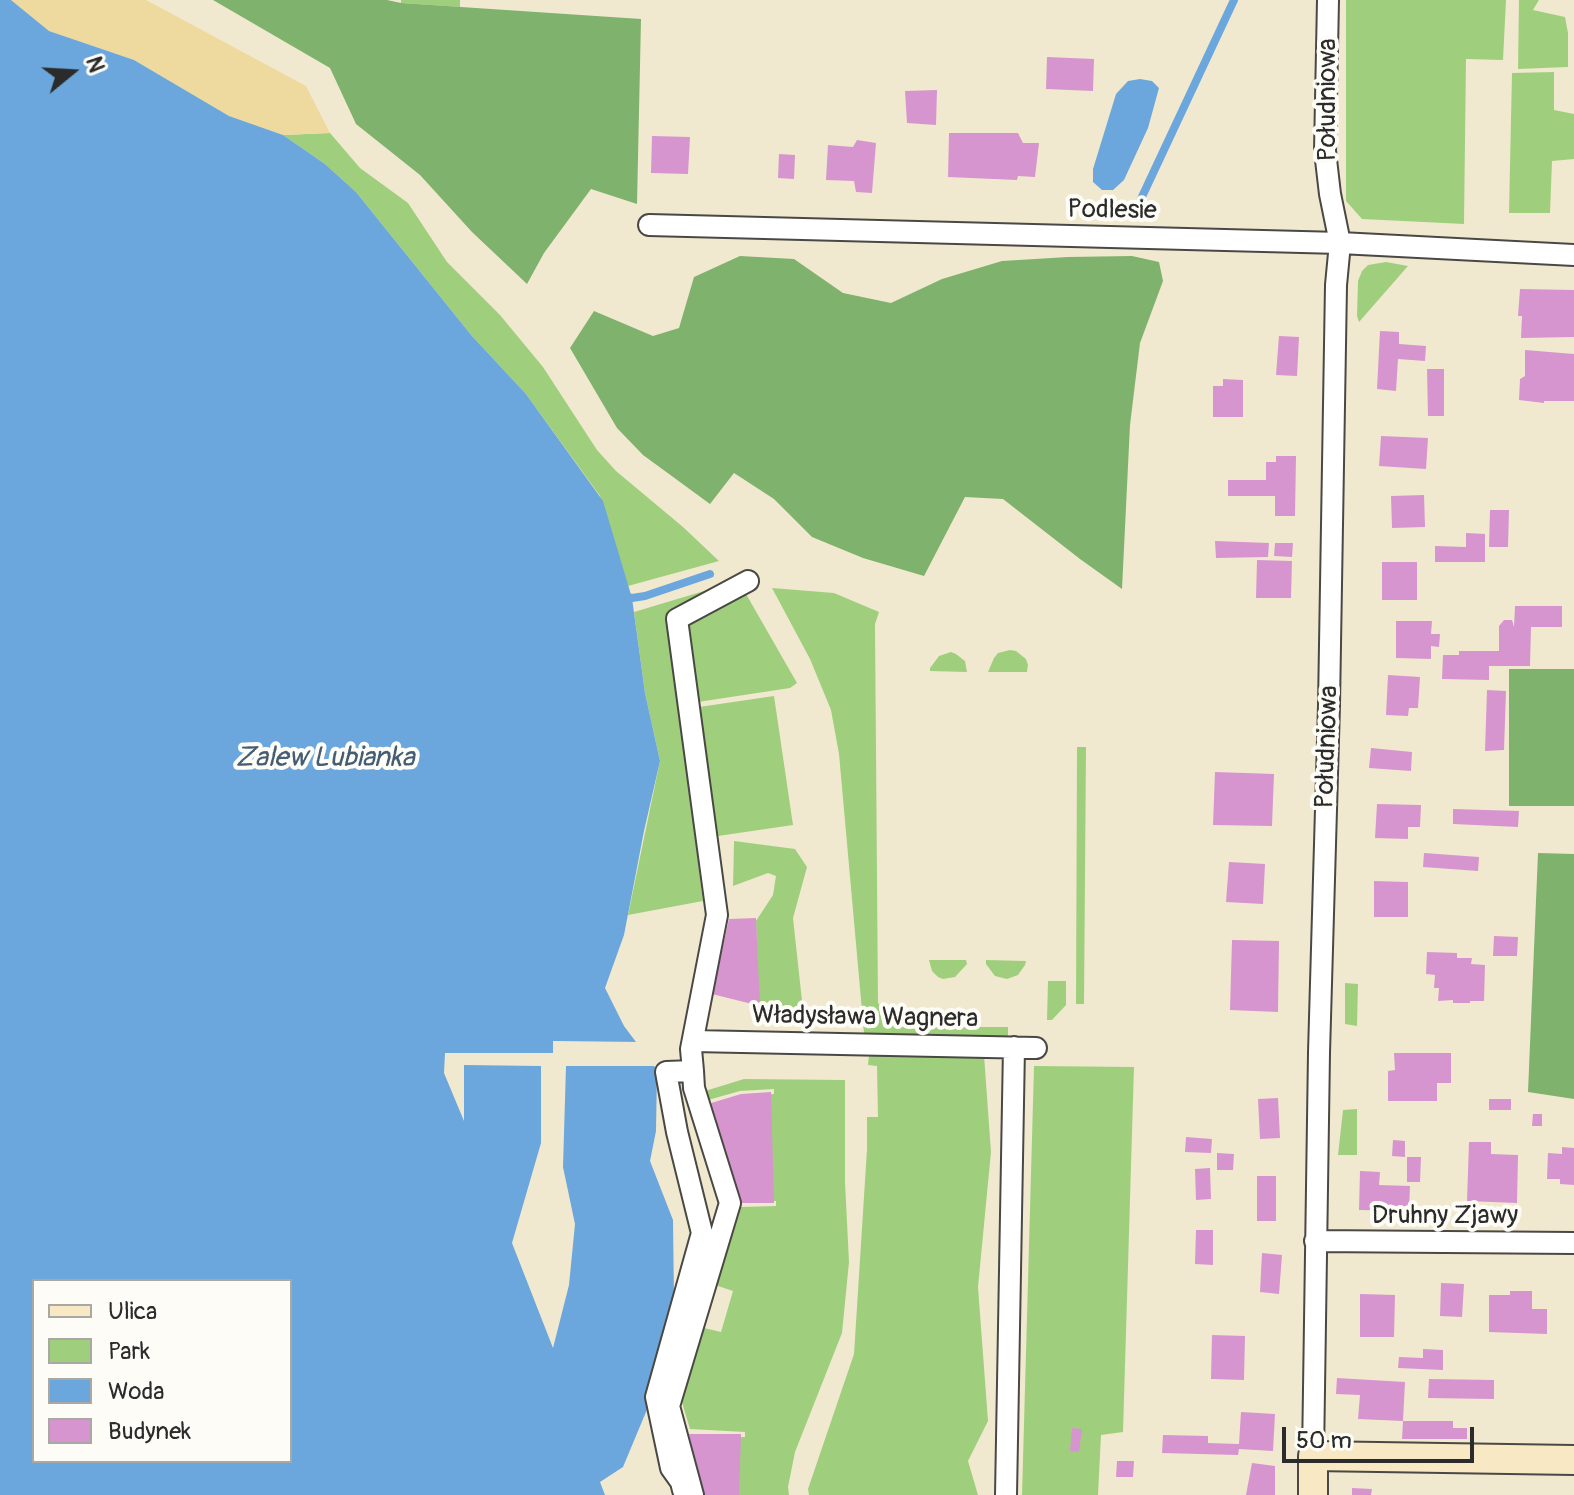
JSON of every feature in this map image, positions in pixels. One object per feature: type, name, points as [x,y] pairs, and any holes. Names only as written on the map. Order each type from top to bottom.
[{"type":"street","name":"Południowa","points":[[1313,1495],[1319,1037],[1336,301],[1340,243],[1325,151],[1328,0]]},
{"type":"street","name":"Podlesie","points":[[649,225],[1340,243],[1574,255]]},
{"type":"street","points":[[693,1495],[669,1406],[730,1203],[694,1088],[691,1049],[717,915],[677,619],[748,581]]},
{"type":"street","name":"Władysława Wagnera","points":[[693,1041],[1036,1048]]},
{"type":"street","points":[[806,1057],[853,1044]]},
{"type":"street","points":[[1006,1495],[1014,1047]]},
{"type":"street","points":[[685,1495],[681,1482],[671,1468],[656,1397],[702,1233],[666,1072],[693,1071]]},
{"type":"street","name":"Druhny Zjawy","points":[[1315,1241],[1574,1243]]},
{"type":"street","points":[[1313,1456],[1574,1460]]},
{"type":"green space","points":[[213,0],[387,0],[641,19],[637,204],[591,189],[544,253],[527,284],[472,232],[420,175],[356,124],[330,68]]},
{"type":"green space","points":[[401,0],[460,0],[460,7],[401,3]]},
{"type":"green space","points":[[1346,0],[1506,0],[1503,60],[1466,59],[1464,224],[1362,219],[1346,201]]},
{"type":"green space","points":[[1519,0],[1539,0],[1533,10],[1565,17],[1568,67],[1518,69]]},
{"type":"green space","points":[[1554,72],[1554,110],[1574,114],[1574,159],[1552,161],[1550,213],[1509,213],[1512,73]]},
{"type":"green space","points":[[330,133],[360,168],[408,203],[447,262],[500,315],[543,367],[597,450],[616,471],[719,561],[628,586],[600,496],[526,394],[472,336],[356,192],[325,164],[283,135]]},
{"type":"green space","points":[[740,256],[794,259],[843,293],[891,303],[942,279],[1002,261],[1132,256],[1159,262],[1163,281],[1140,343],[1130,425],[1122,589],[1003,499],[965,497],[924,576],[863,558],[812,537],[774,499],[734,473],[710,504],[643,455],[617,428],[570,348],[594,311],[653,336],[679,328],[694,277]]},
{"type":"green space","points":[[1386,262],[1408,266],[1359,322],[1358,281],[1362,271],[1368,265]]},
{"type":"green space","points":[[724,585],[668,617],[703,901],[628,915],[660,761],[645,693],[634,612]]},
{"type":"green space","points":[[772,588],[834,593],[879,612],[875,624],[878,1003],[899,1027],[1008,1027],[1008,1038],[864,1033],[839,754],[831,710],[810,659]]},
{"type":"green space","points":[[746,594],[797,683],[790,688],[698,702],[687,625]]},
{"type":"green space","points":[[1010,650],[1026,659],[1027,672],[988,672],[998,653]]},
{"type":"green space","points":[[951,652],[965,661],[967,672],[930,671],[939,656]]},
{"type":"green space","points":[[1509,669],[1574,669],[1574,806],[1509,806]]},
{"type":"green space","points":[[774,696],[793,825],[718,836],[699,707]]},
{"type":"green space","points":[[1077,747],[1086,747],[1084,1004],[1076,1004]]},
{"type":"green space","points":[[734,841],[795,849],[807,867],[793,918],[804,1019],[759,1003],[756,921],[773,895],[776,876],[768,873],[733,886]]},
{"type":"green space","points":[[1538,853],[1574,854],[1574,1099],[1528,1092]]},
{"type":"green space","points":[[929,960],[966,960],[967,964],[955,977],[943,979],[932,971]]},
{"type":"green space","points":[[986,960],[1026,961],[1018,975],[1007,979],[995,976]]},
{"type":"green space","points":[[1048,981],[1066,981],[1066,1005],[1052,1020],[1047,1020]]},
{"type":"green space","points":[[1345,983],[1358,984],[1357,1026],[1345,1024]]},
{"type":"green space","points":[[869,1055],[984,1055],[991,1152],[978,1287],[988,1421],[968,1461],[978,1495],[809,1495],[808,1489],[854,1354],[867,1117],[878,1117],[877,1066],[868,1065]]},
{"type":"green space","points":[[1034,1066],[1134,1067],[1123,1432],[1101,1435],[1098,1495],[1022,1495]]},
{"type":"green space","points":[[744,1079],[845,1080],[849,1262],[842,1333],[795,1452],[789,1495],[707,1495],[694,1438],[745,1437],[745,1432],[690,1429],[681,1399],[704,1328],[721,1332],[733,1291],[715,1285],[741,1207],[776,1206],[776,1201],[741,1201],[742,1096],[774,1094],[774,1089],[740,1091],[708,1100],[705,1091]]},
{"type":"green space","points":[[1357,1109],[1357,1155],[1338,1155],[1343,1110]]},
{"type":"sand","points":[[11,0],[146,0],[306,86],[330,133],[283,135],[229,116],[134,60],[49,31]]},
{"type":"water","name":"Zalew Lubianka","points":[[0,0],[11,0],[49,31],[134,60],[229,116],[283,135],[325,164],[356,192],[472,336],[526,394],[603,501],[632,598],[645,693],[660,761],[624,935],[605,988],[624,1026],[657,1070],[656,1131],[650,1161],[673,1220],[674,1301],[656,1388],[623,1467],[600,1482],[605,1495],[0,1495]]},
{"type":"water","points":[[1128,81],[1152,81],[1159,88],[1148,128],[1124,180],[1113,190],[1102,190],[1093,182],[1093,169],[1116,94]]},
{"type":"pier","points":[[553,1041],[641,1042],[659,1066],[566,1066],[563,1167],[575,1224],[569,1285],[553,1348],[512,1243],[541,1143],[541,1066],[464,1065],[464,1121],[444,1073],[445,1053],[553,1053]]},
{"type":"building","points":[[1047,57],[1094,59],[1093,91],[1046,89]]},
{"type":"building","points":[[937,90],[936,125],[907,123],[905,91]]},
{"type":"building","points":[[949,133],[1018,133],[1023,143],[1039,143],[1035,177],[1018,176],[1017,180],[948,177]]},
{"type":"building","points":[[652,136],[690,137],[688,174],[651,173]]},
{"type":"building","points":[[857,140],[876,143],[872,193],[856,192],[854,181],[826,180],[828,145],[853,147]]},
{"type":"building","points":[[779,154],[795,155],[794,179],[778,178]]},
{"type":"building","points":[[1520,289],[1574,290],[1574,337],[1521,338],[1522,316],[1518,316]]},
{"type":"building","points":[[1380,331],[1399,332],[1399,344],[1426,346],[1425,361],[1398,359],[1396,391],[1377,389]]},
{"type":"building","points":[[1279,336],[1299,337],[1297,376],[1276,375]]},
{"type":"building","points":[[1525,350],[1574,354],[1574,401],[1544,403],[1519,400],[1520,379],[1525,376]]},
{"type":"building","points":[[1427,369],[1444,369],[1444,416],[1428,416]]},
{"type":"building","points":[[1223,379],[1243,380],[1243,417],[1213,417],[1213,386],[1223,386]]},
{"type":"building","points":[[1381,436],[1428,438],[1426,469],[1379,466]]},
{"type":"building","points":[[1276,456],[1296,456],[1295,516],[1275,516],[1275,496],[1228,496],[1228,480],[1266,480],[1266,462],[1276,462]]},
{"type":"building","points":[[1424,495],[1425,527],[1392,528],[1391,496]]},
{"type":"building","points":[[1490,510],[1509,510],[1508,547],[1489,547]]},
{"type":"building","points":[[1466,533],[1485,534],[1485,562],[1435,562],[1435,546],[1466,547]]},
{"type":"building","points":[[1215,541],[1269,543],[1268,557],[1216,558]]},
{"type":"building","points":[[1275,543],[1293,543],[1292,557],[1274,556]]},
{"type":"building","points":[[1257,560],[1292,561],[1291,598],[1256,598]]},
{"type":"building","points":[[1382,562],[1417,562],[1417,600],[1382,600]]},
{"type":"building","points":[[1515,606],[1562,606],[1562,627],[1531,627],[1530,666],[1489,666],[1489,680],[1442,679],[1443,655],[1459,655],[1459,651],[1499,651],[1499,626],[1504,620],[1512,620],[1514,627]]},
{"type":"building","points":[[1396,621],[1432,621],[1431,634],[1440,634],[1439,647],[1431,646],[1431,659],[1396,658]]},
{"type":"building","points":[[1388,675],[1420,677],[1418,708],[1409,708],[1408,716],[1386,715]]},
{"type":"building","points":[[1487,690],[1506,691],[1504,750],[1485,751]]},
{"type":"building","points":[[1371,748],[1412,752],[1411,771],[1369,768]]},
{"type":"building","points":[[1215,772],[1274,774],[1272,826],[1213,825]]},
{"type":"building","points":[[1377,804],[1421,805],[1420,827],[1408,827],[1408,839],[1375,838]]},
{"type":"building","points":[[1453,809],[1519,811],[1518,827],[1453,824]]},
{"type":"building","points":[[1424,853],[1479,857],[1478,871],[1423,867]]},
{"type":"building","points":[[1229,862],[1265,864],[1263,904],[1226,902]]},
{"type":"building","points":[[1374,881],[1408,882],[1408,917],[1374,917]]},
{"type":"building","points":[[756,918],[760,1006],[712,994],[729,919]]},
{"type":"building","points":[[1494,936],[1518,937],[1517,956],[1493,956]]},
{"type":"building","points":[[1232,940],[1279,941],[1278,1012],[1230,1010]]},
{"type":"building","points":[[1427,952],[1457,953],[1457,958],[1472,958],[1471,964],[1485,965],[1484,1001],[1438,1001],[1439,988],[1434,988],[1435,975],[1426,974]]},
{"type":"building","points":[[1394,1053],[1451,1053],[1451,1083],[1437,1083],[1437,1101],[1388,1101],[1388,1071],[1395,1070]]},
{"type":"building","points":[[771,1092],[774,1203],[739,1203],[708,1104],[741,1094]]},
{"type":"building","points":[[1278,1098],[1280,1138],[1260,1139],[1258,1099]]},
{"type":"building","points":[[1489,1099],[1511,1099],[1511,1110],[1489,1110]]},
{"type":"building","points":[[1533,1114],[1542,1114],[1542,1126],[1532,1126]]},
{"type":"building","points":[[1186,1137],[1212,1139],[1211,1153],[1185,1152]]},
{"type":"building","points":[[1393,1140],[1405,1141],[1405,1157],[1392,1156]]},
{"type":"building","points":[[1469,1142],[1491,1142],[1491,1154],[1518,1155],[1517,1203],[1467,1201]]},
{"type":"building","points":[[1562,1147],[1574,1148],[1574,1185],[1560,1184],[1560,1179],[1547,1179],[1548,1153],[1562,1154]]},
{"type":"building","points":[[1217,1153],[1234,1154],[1233,1170],[1217,1170]]},
{"type":"building","points":[[1407,1157],[1421,1157],[1420,1182],[1407,1182]]},
{"type":"building","points":[[1210,1168],[1211,1199],[1196,1200],[1195,1169]]},
{"type":"building","points":[[1360,1171],[1380,1172],[1379,1185],[1410,1186],[1409,1211],[1359,1210]]},
{"type":"building","points":[[1257,1176],[1276,1176],[1276,1221],[1257,1221]]},
{"type":"building","points":[[1196,1230],[1213,1230],[1213,1265],[1195,1264]]},
{"type":"building","points":[[1262,1253],[1282,1255],[1279,1294],[1260,1292]]},
{"type":"building","points":[[1441,1283],[1464,1284],[1462,1317],[1440,1316]]},
{"type":"building","points":[[1510,1291],[1532,1291],[1532,1309],[1547,1309],[1547,1334],[1489,1332],[1489,1295],[1510,1295]]},
{"type":"building","points":[[1360,1294],[1395,1295],[1394,1337],[1360,1337]]},
{"type":"building","points":[[1212,1335],[1245,1336],[1244,1380],[1211,1379]]},
{"type":"building","points":[[1423,1349],[1443,1350],[1443,1370],[1398,1368],[1399,1357],[1423,1358]]},
{"type":"building","points":[[1337,1378],[1405,1382],[1403,1421],[1358,1419],[1360,1395],[1336,1394]]},
{"type":"building","points":[[1429,1379],[1494,1380],[1494,1399],[1428,1398]]},
{"type":"building","points":[[1241,1412],[1275,1414],[1273,1451],[1239,1449],[1238,1455],[1162,1453],[1163,1435],[1208,1436],[1208,1443],[1239,1444]]},
{"type":"building","points":[[1403,1421],[1453,1421],[1453,1428],[1467,1428],[1467,1439],[1402,1439]]},
{"type":"building","points":[[1072,1428],[1082,1429],[1079,1452],[1070,1451]]},
{"type":"building","points":[[689,1434],[741,1434],[739,1495],[703,1495]]},
{"type":"building","points":[[1117,1461],[1134,1461],[1133,1477],[1116,1477]]},
{"type":"building","points":[[1252,1463],[1275,1466],[1275,1495],[1246,1495]]},
{"type":"building","points":[[1352,1488],[1372,1489],[1371,1495],[1352,1495]]},
{"type":"waterway","points":[[1133,216],[1234,0]]},
{"type":"waterway","points":[[623,596],[645,596],[710,574]]}]
